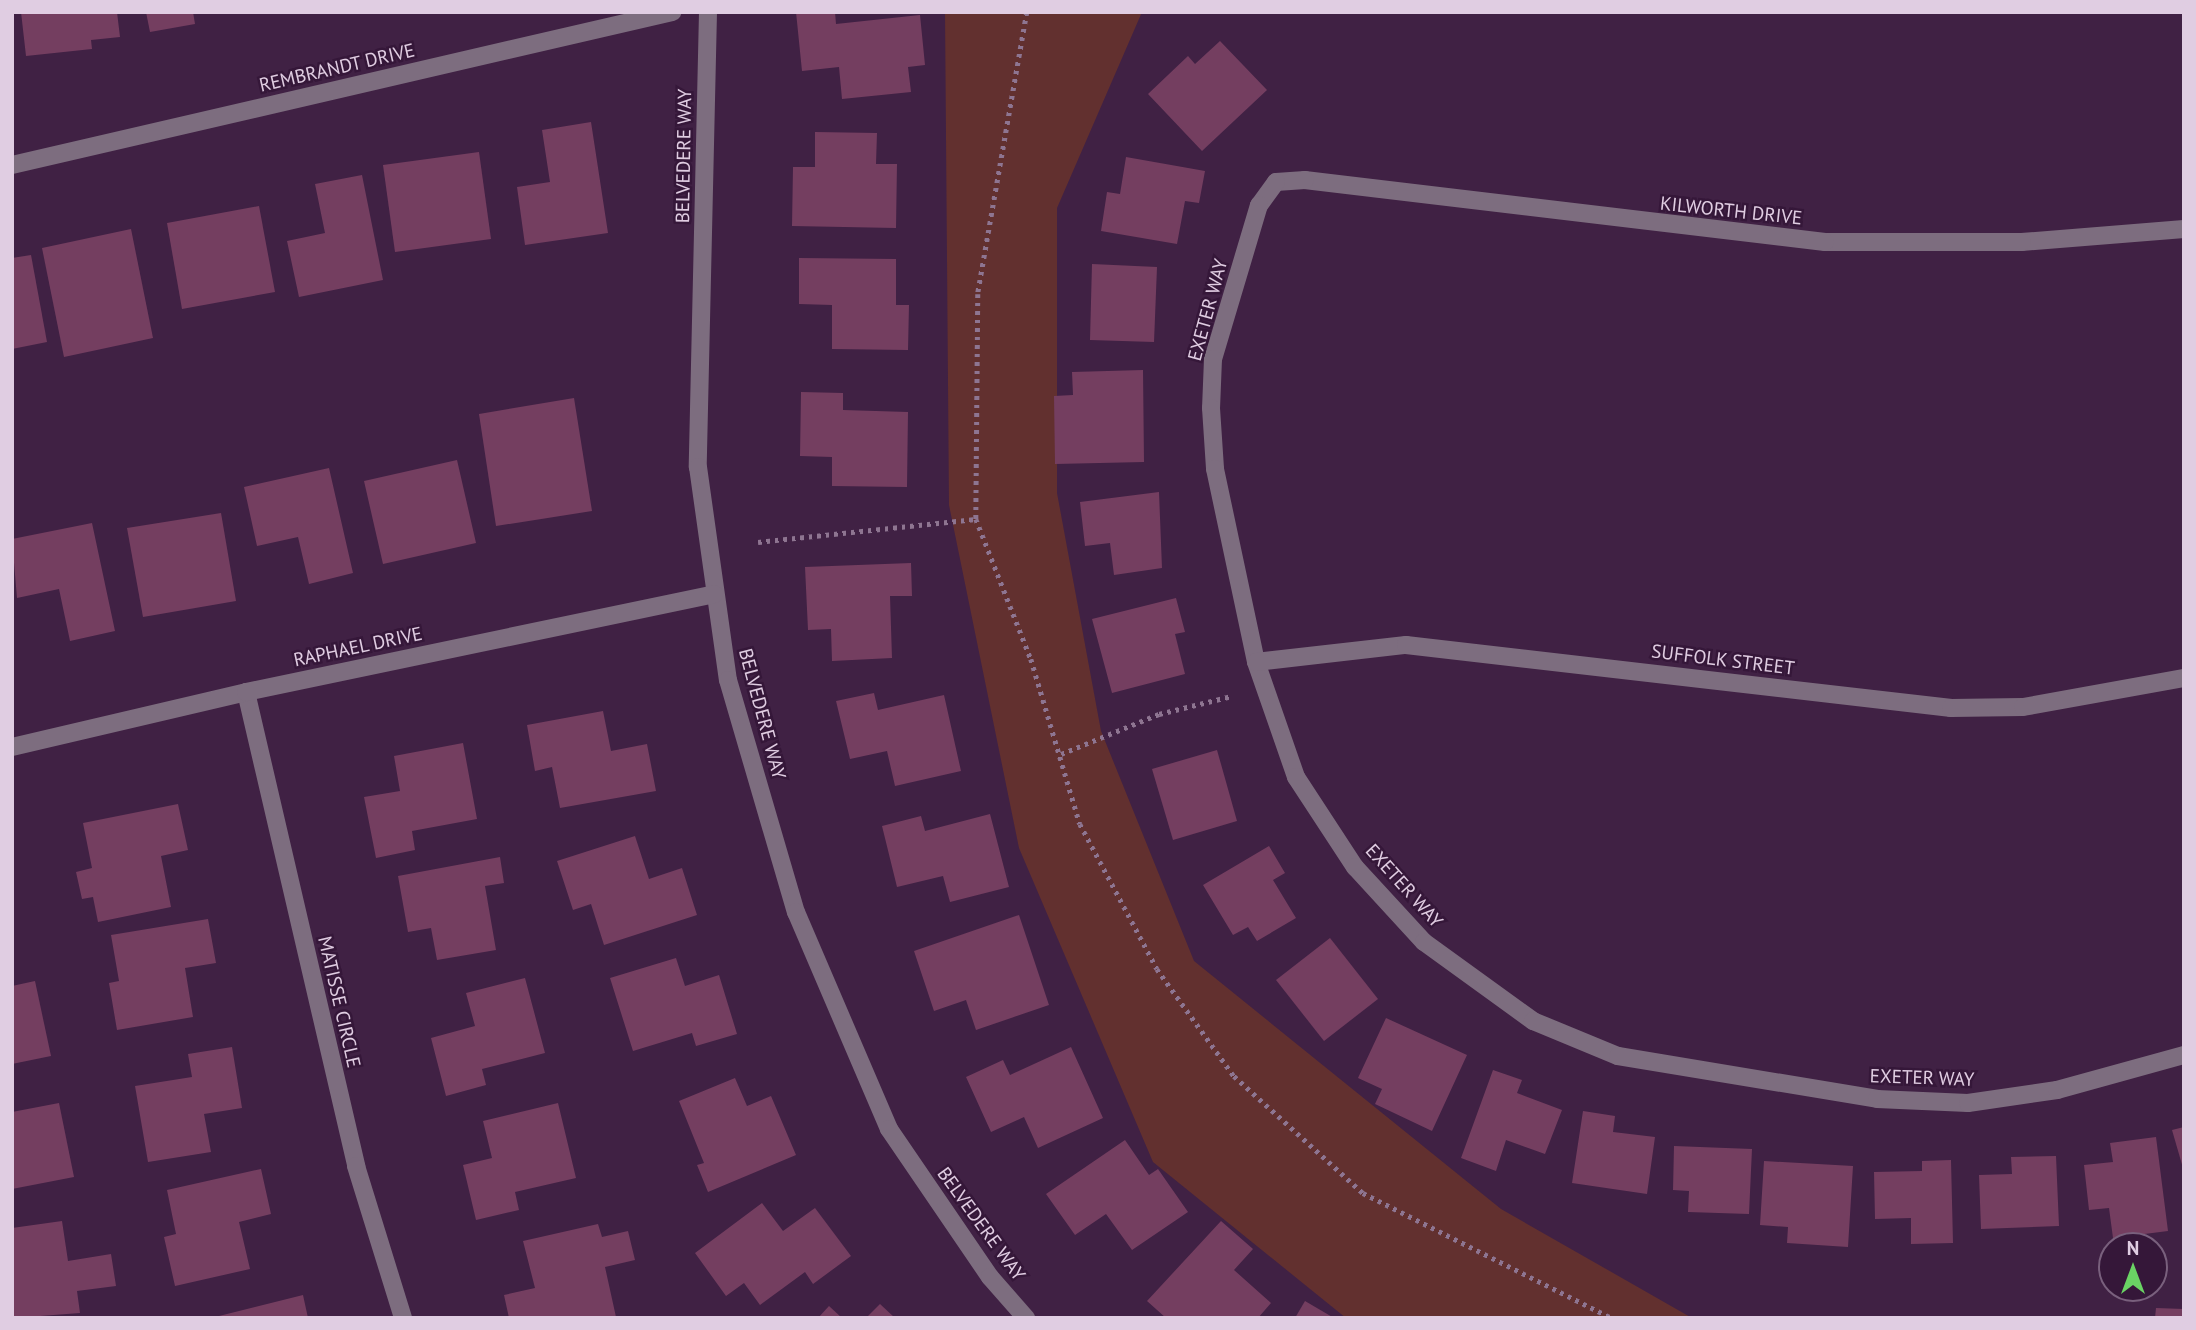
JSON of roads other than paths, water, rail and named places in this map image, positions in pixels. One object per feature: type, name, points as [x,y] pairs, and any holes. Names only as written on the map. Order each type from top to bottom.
[{"type":"street","name":"REMBRANDT DRIVE","points":[[12,165],[672,12]]},
{"type":"street","name":"BELVEDERE WAY","points":[[708,12],[698,467],[728,680],[796,912],[889,1129],[990,1277],[1026,1318]]},
{"type":"street","name":"KILWORTH DRIVE","points":[[1276,182],[1306,180],[1825,242],[2022,242],[2184,229]]},
{"type":"street","name":"EXETER WAY","points":[[1276,182],[1259,205],[1217,346],[1211,408],[1215,469],[1256,662],[1296,777],[1355,867],[1424,942],[1533,1021],[1618,1056],[1903,1100],[1968,1103],[2057,1090],[2184,1055]]},
{"type":"street","name":"RAPHAEL DRIVE","points":[[12,747],[246,692],[714,594]]},
{"type":"street","name":"SUFFOLK STREET","points":[[1256,662],[1406,645],[1951,708],[2023,707],[2184,678]]},
{"type":"street","name":"MATISSE CIRCLE","points":[[246,692],[356,1166],[403,1318]]}]
